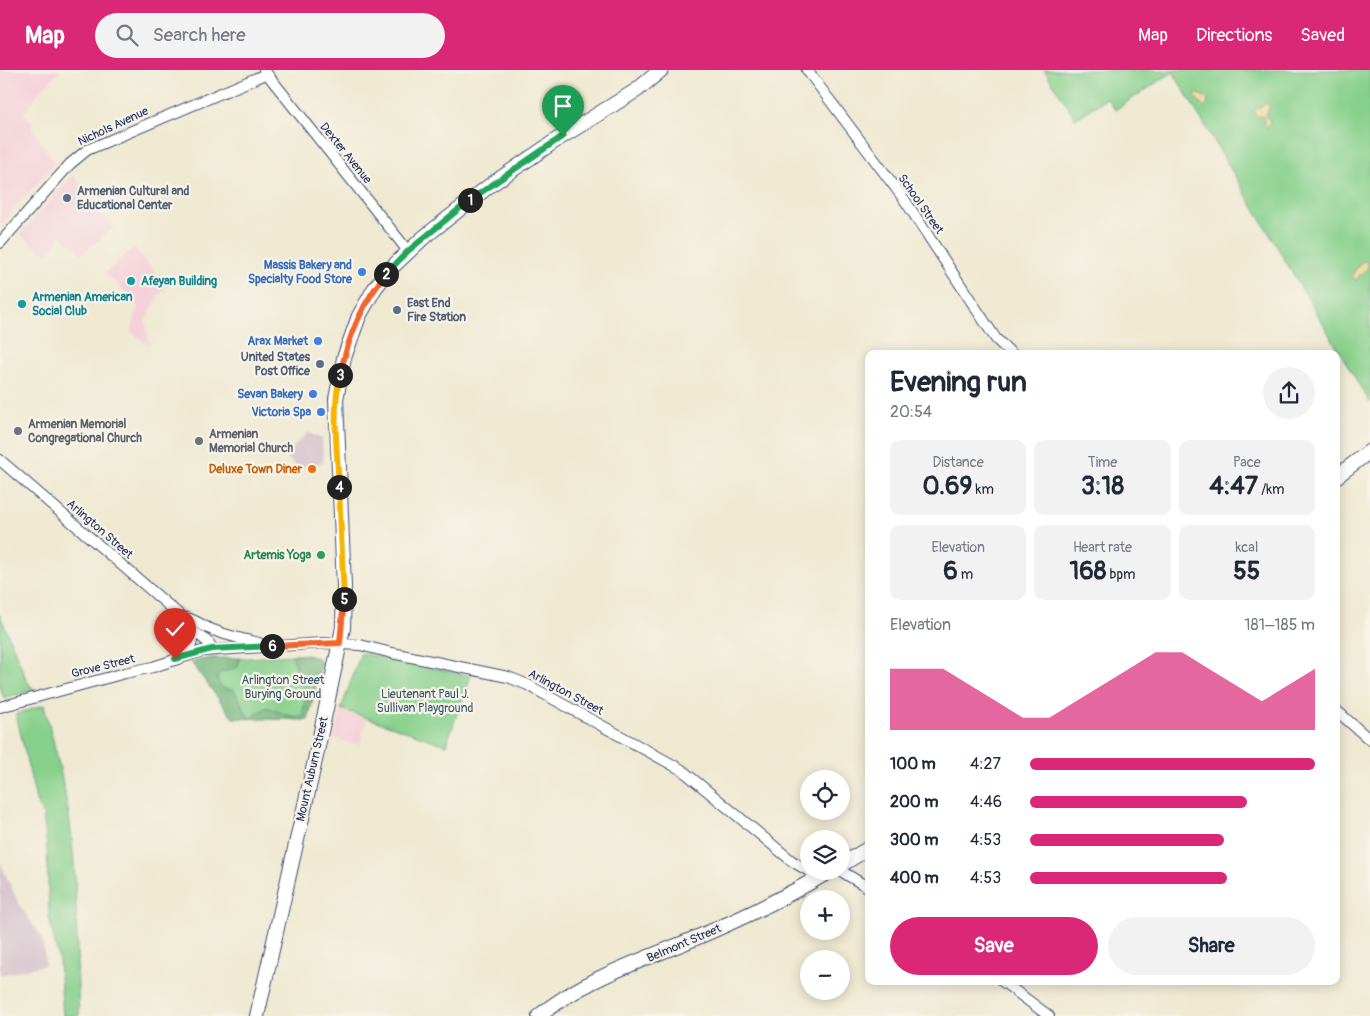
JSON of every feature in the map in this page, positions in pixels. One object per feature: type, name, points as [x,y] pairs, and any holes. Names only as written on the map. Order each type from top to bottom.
[{"type":"main road","name":"Mount Auburn Street","points":[[257,1016],[343,628],[344,586],[336,426],[338,385],[350,339],[364,306],[382,279],[408,251],[482,191],[558,139],[637,90],[661,70]]},
{"type":"main road","points":[[1340,474],[1370,451]]},
{"type":"main road","points":[[850,860],[865,850]]},
{"type":"main road","name":"Belmont Street","points":[[539,1016],[564,998],[596,980],[735,921],[804,880]]},
{"type":"street","name":"School Street","points":[[807,70],[904,199],[996,339],[1008,350]]},
{"type":"street","name":"Dexter Avenue","points":[[265,72],[408,251]]},
{"type":"street","name":"Nichols Avenue","points":[[0,243],[70,164],[86,150],[265,72]]},
{"type":"street","name":"Arlington Street","points":[[0,460],[182,617],[190,618],[208,628],[237,638],[270,646]]},
{"type":"street","name":"Arlington Street","points":[[182,617],[184,625],[196,632],[212,649],[340,643],[360,645],[508,677],[528,685],[682,770],[792,861],[800,865]]},
{"type":"street","points":[[208,628],[212,631],[214,638],[212,649]]},
{"type":"street","points":[[183,657],[192,644],[192,634],[189,629]]},
{"type":"street","name":"Grove Street","points":[[5,706],[153,667],[212,649]]},
{"type":"street","points":[[1340,714],[1370,740]]},
{"type":"street","points":[[850,876],[865,886]]},
{"type":"street","points":[[1007,985],[1049,1016]]},
{"type":"shaded area","points":[[0,70],[61,70],[40,91],[24,113],[33,124],[31,127],[55,163],[0,225]]},
{"type":"shaded area","points":[[73,175],[113,228],[81,254],[61,235],[49,253],[40,251],[20,234]]},
{"type":"shaded area","points":[[134,247],[166,286],[145,322],[150,346],[131,332],[138,306],[105,273]]},
{"type":"shaded area","points":[[308,432],[322,439],[324,462],[298,468],[285,456]]},
{"type":"shaded area","points":[[341,710],[367,720],[359,745],[334,738]]},
{"type":"shaded area","points":[[0,862],[19,904],[43,939],[45,965],[0,975]]},
{"type":"green space","points":[[1044,70],[1370,70],[1370,403],[1173,72],[1115,110],[1107,98],[1076,119]]},
{"type":"green space","points":[[0,615],[27,681],[34,690],[4,698],[0,688]]},
{"type":"green space","name":"Lieutenant Paul J. Sullivan Playground","points":[[361,653],[471,676],[446,745],[341,709]]},
{"type":"green space","points":[[292,655],[306,655],[318,658],[321,664],[308,720],[233,718],[191,662],[211,658],[240,658],[238,667],[220,673],[217,678],[222,687],[233,689],[248,717],[250,718],[267,707],[296,717],[303,715],[306,692]]},
{"type":"green space","name":"Arlington Street Burying Ground","points":[[306,655],[318,658],[321,664],[308,720],[233,718],[191,662],[211,658],[235,659]]},
{"type":"green space","points":[[44,705],[61,772],[72,840],[79,1016],[63,1016],[59,961],[49,917],[47,847],[43,813],[37,804],[16,714]]},
{"type":"sand","points":[[1196,93],[1207,98],[1208,102],[1205,107],[1195,96]]},
{"type":"sand","points":[[1266,103],[1269,109],[1265,116],[1271,122],[1267,128],[1263,116],[1256,116],[1254,112]]},
{"type":"sand","points":[[1364,261],[1368,263],[1368,268],[1356,281],[1352,275],[1360,263]]},
{"type":"place","name":"Armenian Cultural and Educational Center","points":[[67,198]]},
{"type":"place","name":"Massis Bakery and Specialty Food Store","points":[[362,272]]},
{"type":"place","name":"Afeyan Building","points":[[131,281]]},
{"type":"place","name":"Armenian American Social Club","points":[[22,304]]},
{"type":"place","name":"East End Fire Station","points":[[397,310]]},
{"type":"place","name":"Arax Market","points":[[318,341]]},
{"type":"place","name":"United States Post Office","points":[[320,364]]},
{"type":"place","name":"Sevan Bakery","points":[[313,394]]},
{"type":"place","name":"Victoria Spa","points":[[321,412]]},
{"type":"place","name":"Armenian Memorial Congregational Church","points":[[18,431]]},
{"type":"place","name":"Armenian Memorial Church","points":[[199,441]]},
{"type":"place","name":"Deluxe Town Diner","points":[[312,469]]},
{"type":"place","name":"Artemis Yoga","points":[[321,555]]},
{"type":"route","points":[[175,659],[212,649],[340,643],[343,628],[344,586],[336,399],[342,366],[359,316],[369,297],[382,279],[408,251],[482,191],[563,136]]}]
